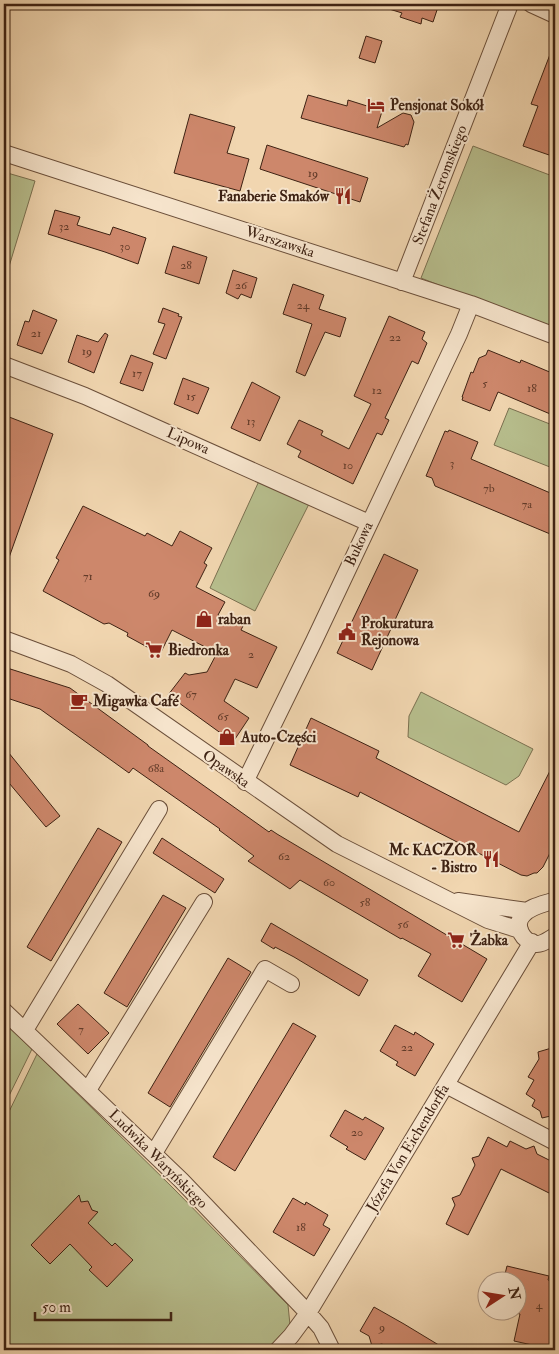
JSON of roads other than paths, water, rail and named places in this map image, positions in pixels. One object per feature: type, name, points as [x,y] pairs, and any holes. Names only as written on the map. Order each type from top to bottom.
[{"type":"street","name":"Stefana Żeromskiego","points":[[402,282],[510,4]]},
{"type":"street","points":[[530,4],[555,15]]},
{"type":"street","name":"Warszawska","points":[[4,153],[471,304],[555,336]]},
{"type":"street","name":"Bukowa","points":[[245,782],[314,641],[459,334],[471,304]]},
{"type":"street","name":"Lipowa","points":[[4,365],[85,396],[369,523]]},
{"type":"street","name":"Opawska","points":[[4,639],[71,664],[100,680],[336,844],[488,920],[520,930],[524,937],[532,942]]},
{"type":"street","points":[[25,1030],[159,808]]},
{"type":"street","name":"Opawska","points":[[449,900],[527,911],[555,900]]},
{"type":"street","points":[[88,1090],[204,902]]},
{"type":"street","points":[[520,930],[519,921],[527,911]]},
{"type":"street","points":[[532,942],[543,943],[555,936]]},
{"type":"street","name":"Józefa Von Eichendorffa","points":[[278,1350],[308,1313],[532,942]]},
{"type":"street","points":[[154,1153],[265,969],[292,984]]},
{"type":"street","name":"Ludwika Waryńskiego","points":[[4,1011],[154,1153],[308,1313],[321,1328],[332,1350]]},
{"type":"street","points":[[446,1085],[555,1142]]},
{"type":"place","name":"Pensjonat Sokół","points":[[376,105]]},
{"type":"place","name":"Fanaberie Smaków","points":[[343,196]]},
{"type":"place","name":"raban","points":[[204,619]]},
{"type":"place","name":"Prokuratura Rejonowa","points":[[347,632]]},
{"type":"place","name":"Biedronka","points":[[154,650]]},
{"type":"place","name":"Migawka Café","points":[[79,701]]},
{"type":"place","name":"Auto-Części","points":[[227,737]]},
{"type":"place","name":"Mc KACZOR - Bistro","points":[[491,859]]},
{"type":"place","name":"Żabka","points":[[456,940]]}]
